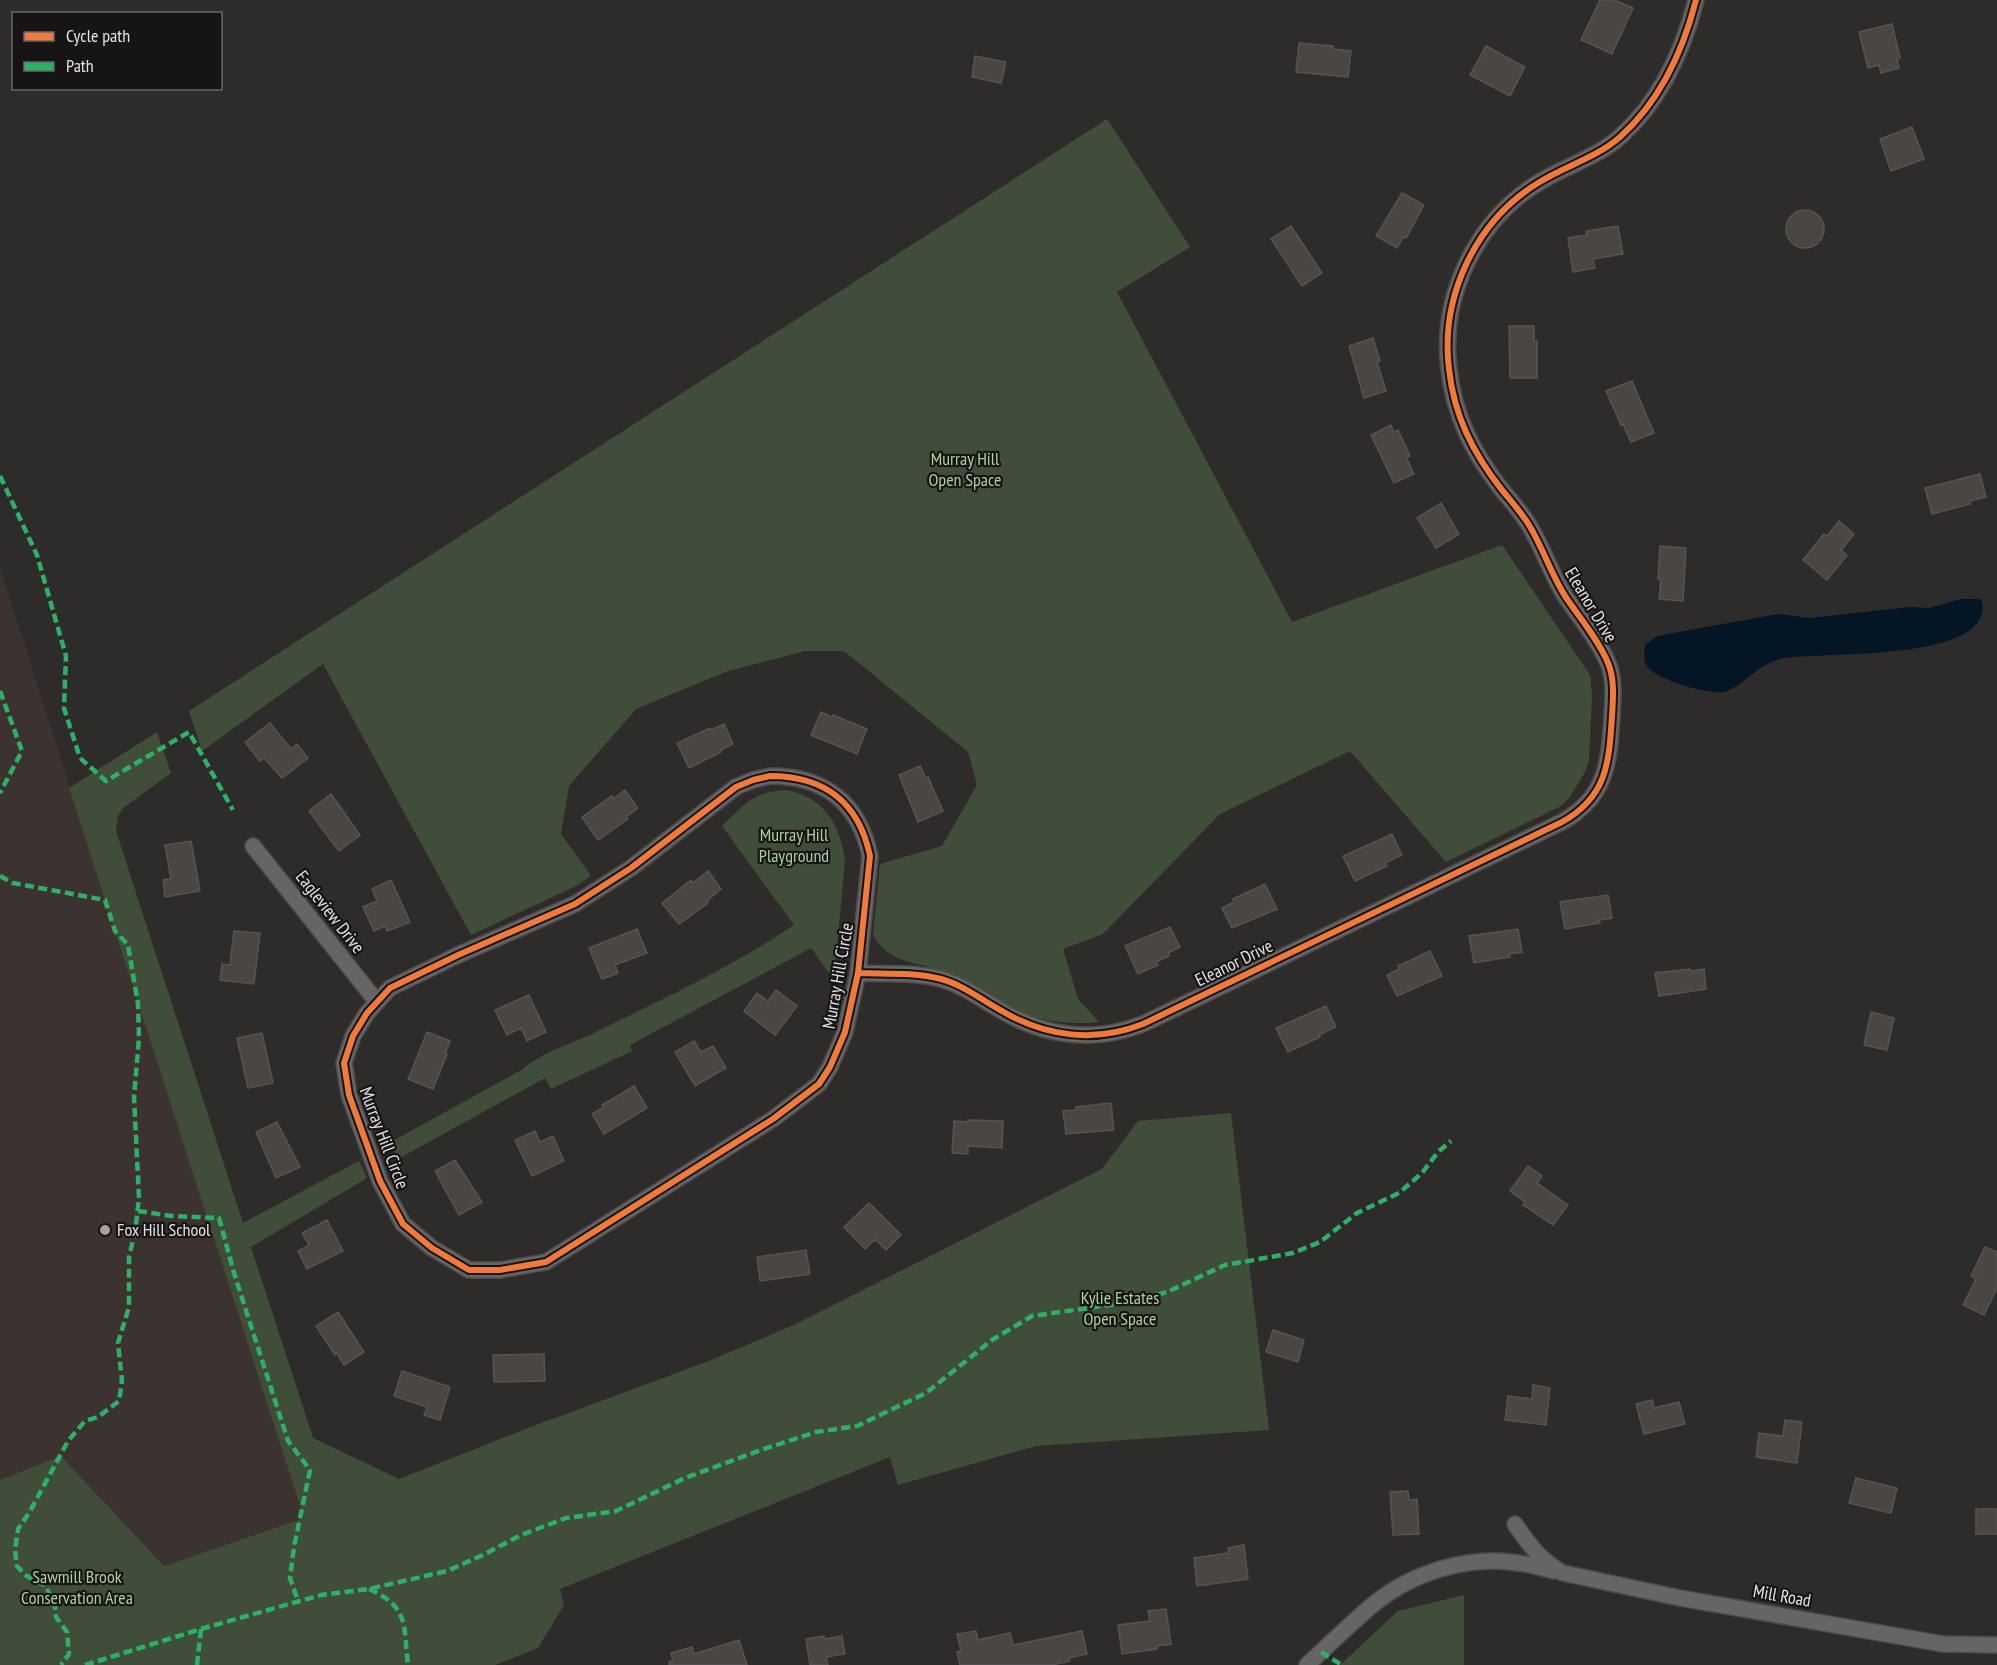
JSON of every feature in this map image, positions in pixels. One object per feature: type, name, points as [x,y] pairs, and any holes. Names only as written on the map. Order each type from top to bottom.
[{"type":"street","name":"Eleanor Drive","points":[[858,973],[913,975],[941,979],[972,993],[1020,1021],[1047,1030],[1087,1036],[1116,1033],[1154,1018],[1562,822],[1589,802],[1602,783],[1609,762],[1613,696],[1610,670],[1600,648],[1563,592],[1528,524],[1478,456],[1463,428],[1456,408],[1450,376],[1449,323],[1456,291],[1467,261],[1489,225],[1518,196],[1555,172],[1578,163],[1603,149],[1631,126],[1649,105],[1664,82],[1686,34],[1696,0]]},
{"type":"street","name":"Murray Hill Circle","points":[[770,776],[788,776],[805,779],[822,786],[849,808],[860,823],[867,839],[870,856],[858,973],[845,1032],[824,1075],[812,1089],[773,1119],[546,1262],[500,1270],[469,1270],[432,1248],[404,1224],[380,1181],[349,1095],[344,1063],[353,1036],[377,1002],[390,988],[458,955],[575,904],[631,868],[736,787],[753,780],[770,776]]},
{"type":"street","name":"Eagleview Drive","points":[[253,846],[377,1002]]},
{"type":"street","name":"Mill Road","points":[[1515,1524],[1531,1548],[1547,1564],[1563,1573]]},
{"type":"street","name":"Mill Road","points":[[1307,1665],[1390,1592],[1421,1576],[1459,1565],[1499,1561],[1518,1563],[1680,1598],[1943,1644],[1997,1645]]},
{"type":"shaded area","name":"Fox Hill School","points":[[0,568],[304,1518],[164,1566],[61,1456],[0,1480]]},
{"type":"green space","name":"Murray Hill Open Space","points":[[1107,119],[1190,247],[1117,292],[1292,622],[1502,545],[1590,675],[1592,695],[1589,760],[1585,772],[1570,797],[1561,806],[1446,862],[1350,751],[1220,814],[1103,934],[1063,949],[1078,999],[1099,1022],[1080,1023],[1048,1020],[1018,1011],[940,971],[895,956],[887,951],[873,935],[880,864],[942,846],[977,785],[968,752],[844,651],[805,651],[728,671],[636,709],[569,786],[561,834],[591,876],[576,886],[471,935],[323,664],[202,751],[189,711]]},
{"type":"green space","name":"Kylie Estates Open Space","points":[[157,732],[171,773],[123,808],[118,816],[116,831],[243,1223],[359,1161],[367,1178],[251,1247],[313,1438],[399,1479],[709,1361],[796,1324],[1102,1169],[1138,1121],[1231,1113],[1269,1430],[1036,1446],[898,1485],[890,1457],[560,1589],[564,1605],[538,1648],[495,1665],[0,1665],[0,1480],[61,1456],[164,1566],[304,1518],[69,788]]},
{"type":"green space","name":"Murray Hill Playground","points":[[786,790],[811,799],[828,814],[843,847],[845,860],[834,980],[811,948],[630,1045],[632,1051],[551,1089],[545,1078],[398,1159],[391,1142],[523,1069],[540,1057],[596,1032],[722,969],[794,925],[722,826],[743,805],[757,796]]},
{"type":"green space","points":[[1464,1595],[1464,1665],[1340,1665],[1398,1611]]},
{"type":"water","points":[[1961,599],[1980,599],[1983,605],[1982,614],[1970,630],[1950,640],[1893,651],[1776,660],[1761,667],[1727,691],[1710,692],[1673,682],[1652,671],[1645,661],[1646,644],[1657,636],[1778,614],[1809,618],[1910,607],[1929,608]]},
{"type":"building","points":[[1600,0],[1614,0],[1633,8],[1612,54],[1581,40]]},
{"type":"building","points":[[1892,24],[1900,58],[1897,59],[1899,68],[1881,73],[1879,65],[1868,68],[1859,32]]},
{"type":"building","points":[[1299,43],[1333,46],[1333,49],[1351,51],[1348,77],[1296,72]]},
{"type":"building","points":[[1486,46],[1525,67],[1510,96],[1470,75]]},
{"type":"building","points":[[975,56],[1006,62],[1001,83],[972,77]]},
{"type":"building","points":[[1912,127],[1924,159],[1891,171],[1880,139]]},
{"type":"building","points":[[1402,193],[1424,205],[1406,238],[1403,237],[1397,248],[1376,236]]},
{"type":"building","points":[[1805,210],[1818,216],[1824,229],[1818,242],[1805,248],[1792,242],[1786,229],[1792,216]]},
{"type":"building","points":[[1291,226],[1322,273],[1302,286],[1271,239]]},
{"type":"building","points":[[1618,226],[1623,254],[1593,259],[1595,268],[1573,272],[1568,238],[1587,235],[1586,231]]},
{"type":"building","points":[[1509,326],[1534,326],[1534,341],[1537,341],[1537,378],[1510,378]]},
{"type":"building","points":[[1373,338],[1380,361],[1377,362],[1386,391],[1364,398],[1349,346]]},
{"type":"building","points":[[1632,381],[1654,433],[1631,442],[1606,391]]},
{"type":"building","points":[[1391,425],[1394,432],[1398,430],[1410,456],[1406,457],[1414,474],[1394,483],[1371,435]]},
{"type":"building","points":[[1980,474],[1986,497],[1970,501],[1970,504],[1932,514],[1925,488]]},
{"type":"building","points":[[1441,503],[1459,534],[1436,548],[1417,518]]},
{"type":"building","points":[[1839,521],[1854,534],[1841,550],[1847,555],[1827,580],[1803,560],[1824,534],[1827,536]]},
{"type":"building","points":[[1660,546],[1686,548],[1683,601],[1659,599]]},
{"type":"building","points":[[821,712],[867,729],[857,754],[811,735]]},
{"type":"building","points":[[270,723],[291,749],[297,744],[308,758],[282,778],[264,758],[260,761],[245,742]]},
{"type":"building","points":[[724,724],[733,744],[689,768],[677,743]]},
{"type":"building","points":[[920,766],[926,778],[928,777],[943,811],[918,822],[899,775]]},
{"type":"building","points":[[625,790],[638,808],[626,817],[628,819],[598,840],[582,817],[612,796],[613,799]]},
{"type":"building","points":[[331,794],[360,835],[339,851],[309,811]]},
{"type":"building","points":[[1392,834],[1402,855],[1385,863],[1387,866],[1355,881],[1343,856]]},
{"type":"building","points":[[191,841],[200,891],[165,897],[163,880],[171,879],[165,845]]},
{"type":"building","points":[[708,871],[721,889],[707,901],[708,903],[679,924],[662,903],[691,880],[693,883]]},
{"type":"building","points":[[391,880],[410,922],[387,931],[385,926],[374,931],[363,907],[377,901],[372,889]]},
{"type":"building","points":[[1265,884],[1277,909],[1232,928],[1222,908],[1234,902],[1233,899]]},
{"type":"building","points":[[1608,895],[1612,918],[1599,920],[1600,923],[1565,929],[1560,902]]},
{"type":"building","points":[[1170,927],[1180,947],[1168,953],[1169,956],[1156,962],[1158,965],[1138,974],[1125,946]]},
{"type":"building","points":[[637,929],[647,953],[615,965],[618,973],[602,979],[589,948]]},
{"type":"building","points":[[1518,929],[1522,952],[1509,954],[1510,957],[1474,963],[1469,936]]},
{"type":"building","points":[[234,931],[260,933],[254,984],[220,980],[222,964],[230,965]]},
{"type":"building","points":[[1430,951],[1442,976],[1397,996],[1387,975],[1399,969],[1398,966]]},
{"type":"building","points":[[1690,969],[1691,971],[1704,969],[1706,989],[1659,996],[1655,973]]},
{"type":"building","points":[[776,990],[797,1006],[775,1035],[744,1011],[757,993],[768,1001]]},
{"type":"building","points":[[529,995],[546,1032],[527,1041],[521,1028],[507,1035],[495,1010]]},
{"type":"building","points":[[1326,1006],[1336,1027],[1288,1052],[1276,1028]]},
{"type":"building","points":[[1871,1012],[1894,1018],[1887,1050],[1864,1045]]},
{"type":"building","points":[[427,1032],[450,1041],[433,1089],[408,1079]]},
{"type":"building","points":[[262,1033],[273,1083],[248,1088],[237,1038]]},
{"type":"building","points":[[694,1041],[701,1052],[713,1046],[726,1068],[695,1086],[675,1052]]},
{"type":"building","points":[[634,1086],[647,1108],[604,1134],[592,1114],[604,1107],[602,1105]]},
{"type":"building","points":[[1111,1103],[1114,1130],[1066,1134],[1063,1111],[1076,1110],[1076,1107]]},
{"type":"building","points":[[968,1120],[1003,1121],[1002,1148],[968,1146],[968,1154],[952,1153],[954,1121],[967,1122]]},
{"type":"building","points":[[277,1122],[300,1167],[276,1178],[256,1132]]},
{"type":"building","points":[[535,1131],[540,1142],[553,1136],[564,1161],[532,1176],[515,1140]]},
{"type":"building","points":[[455,1160],[482,1202],[459,1215],[435,1171]]},
{"type":"building","points":[[1528,1166],[1542,1176],[1537,1183],[1568,1205],[1553,1225],[1523,1205],[1525,1202],[1510,1191]]},
{"type":"building","points":[[869,1203],[901,1235],[886,1250],[875,1239],[865,1249],[844,1227]]},
{"type":"building","points":[[327,1220],[343,1251],[307,1269],[298,1251],[309,1245],[302,1233]]},
{"type":"building","points":[[1985,1247],[1997,1252],[1997,1288],[1984,1315],[1963,1305],[1976,1279],[1971,1276]]},
{"type":"building","points":[[806,1250],[810,1274],[760,1281],[757,1257]]},
{"type":"building","points":[[338,1312],[364,1352],[344,1365],[316,1326]]},
{"type":"building","points":[[1273,1330],[1304,1340],[1298,1362],[1266,1352]]},
{"type":"building","points":[[544,1354],[545,1381],[494,1382],[493,1355]]},
{"type":"building","points":[[402,1371],[450,1387],[440,1420],[424,1415],[427,1407],[394,1396]]},
{"type":"building","points":[[1533,1385],[1550,1388],[1546,1425],[1505,1420],[1508,1396],[1532,1399]]},
{"type":"building","points":[[1652,1400],[1654,1408],[1679,1402],[1685,1424],[1644,1434],[1636,1404]]},
{"type":"building","points":[[1785,1420],[1802,1422],[1797,1463],[1756,1457],[1759,1433],[1783,1436]]},
{"type":"building","points":[[1856,1478],[1897,1488],[1891,1513],[1849,1503]]},
{"type":"building","points":[[1408,1491],[1409,1500],[1417,1499],[1419,1534],[1393,1535],[1390,1492]]},
{"type":"building","points":[[1976,1509],[1997,1509],[1997,1534],[1976,1534]]},
{"type":"building","points":[[1244,1545],[1248,1579],[1197,1586],[1194,1558],[1229,1553],[1228,1548]]},
{"type":"building","points":[[1166,1609],[1171,1644],[1157,1646],[1157,1649],[1122,1654],[1118,1625],[1150,1621],[1148,1611]]},
{"type":"building","points":[[976,1631],[978,1640],[1010,1633],[1013,1645],[1082,1631],[1087,1654],[1052,1665],[960,1665],[957,1652],[961,1651],[957,1634]]},
{"type":"building","points":[[824,1636],[824,1639],[842,1636],[845,1654],[826,1657],[828,1665],[810,1665],[806,1639]]},
{"type":"building","points":[[739,1640],[747,1665],[669,1665],[669,1662],[673,1660],[671,1653],[692,1647],[694,1654]]},
{"type":"marked path","points":[[0,476],[37,555],[66,656],[64,708],[80,758],[106,781],[189,732],[233,810]]},
{"type":"marked path","points":[[0,691],[22,751],[0,793]]},
{"type":"marked path","points":[[0,876],[13,883],[105,900],[115,931],[128,945],[138,1004],[139,1038],[134,1097],[139,1198],[129,1257],[129,1307],[118,1343],[122,1381],[119,1401],[98,1417],[85,1421],[68,1441],[18,1529],[15,1550],[17,1566],[25,1575],[46,1586],[55,1607],[56,1617],[67,1632],[69,1654],[61,1665]]},
{"type":"marked path","points":[[85,1665],[321,1595],[369,1589],[447,1571],[521,1535],[566,1518],[616,1511],[685,1478],[761,1450],[816,1432],[857,1426],[926,1393],[992,1340],[1032,1316],[1131,1302],[1167,1292],[1225,1265],[1293,1253],[1320,1242],[1357,1213],[1399,1193],[1422,1173],[1438,1152],[1451,1141]]},
{"type":"marked path","points":[[138,1211],[171,1216],[219,1218],[234,1273],[288,1441],[310,1470],[290,1578],[298,1601]]},
{"type":"marked path","points":[[369,1589],[392,1603],[398,1611],[404,1628],[408,1665]]},
{"type":"marked path","points":[[197,1665],[201,1629]]},
{"type":"marked path","points":[[1321,1652],[1342,1665]]},
{"type":"cycle path","points":[[858,973],[910,974],[941,979],[965,989],[1019,1020],[1053,1032],[1089,1035],[1125,1030],[1143,1024],[1562,822],[1588,802],[1597,790],[1607,764],[1613,696],[1610,669],[1599,645],[1560,588],[1529,525],[1482,462],[1466,433],[1455,403],[1449,369],[1450,314],[1467,263],[1480,239],[1497,218],[1516,199],[1538,183],[1611,144],[1634,123],[1646,108],[1658,92],[1677,57],[1696,0]]},
{"type":"cycle path","points":[[770,776],[807,781],[837,796],[857,821],[865,837],[870,856],[858,973],[845,1032],[830,1067],[819,1084],[773,1119],[546,1262],[500,1270],[469,1270],[432,1248],[403,1224],[380,1181],[349,1095],[344,1063],[353,1036],[367,1013],[390,988],[458,955],[575,904],[631,868],[736,787],[770,776]]},
{"type":"place","name":"Fox Hill School","points":[[105,1230]]},
{"type":"park label","name":"Sawmill Brook Conservation Area","points":[[77,1587]]}]
